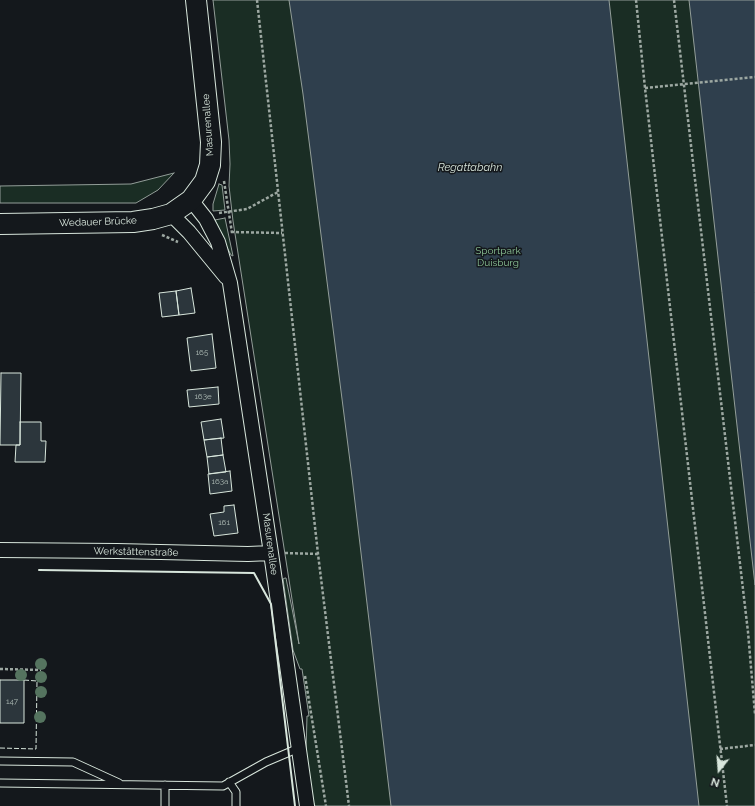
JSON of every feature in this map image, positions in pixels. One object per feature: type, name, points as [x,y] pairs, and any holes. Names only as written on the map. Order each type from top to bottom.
[{"type":"main road","name":"Masurenallee","points":[[191,200],[204,181],[210,165],[211,142],[196,0]]},
{"type":"main road","name":"Wedauer Brücke","points":[[0,224],[133,222],[171,214],[191,200]]},
{"type":"street","name":"Masurenallee","points":[[191,200],[206,219],[218,242],[230,283],[278,553],[306,806]]},
{"type":"street","points":[[171,214],[189,232],[230,283]]},
{"type":"street","name":"Werkstättenstraße","points":[[0,550],[248,554],[278,553]]},
{"type":"lane","points":[[0,783],[223,786],[266,762],[299,748]]},
{"type":"lane","points":[[0,761],[73,762],[122,784]]},
{"type":"lane","points":[[229,782],[236,792],[236,806]]},
{"type":"lane","points":[[165,785],[165,806]]},
{"type":"path","points":[[257,0],[318,554],[349,806]]},
{"type":"path","points":[[636,0],[727,806]]},
{"type":"path","points":[[674,0],[748,632],[755,714]]},
{"type":"path","points":[[645,88],[755,77]]},
{"type":"path","points":[[228,212],[247,209],[278,192]]},
{"type":"path","points":[[231,232],[282,233]]},
{"type":"path","points":[[278,553],[318,554]]},
{"type":"path","points":[[0,669],[41,670]]},
{"type":"path","points":[[720,749],[755,745]]},
{"type":"green space","name":"Regattabahn","points":[[213,0],[755,0],[755,806],[315,806],[312,799],[306,752],[307,716],[309,716],[302,669],[300,669],[293,650],[283,579],[285,578],[299,644],[233,221],[229,186],[229,140]]},
{"type":"green space","points":[[174,173],[158,190],[136,203],[0,203],[0,186],[131,184]]},
{"type":"green space","points":[[219,184],[222,185],[225,210],[213,211],[213,204]]},
{"type":"green space","points":[[225,218],[233,256],[231,255],[216,226],[215,220]]},
{"type":"water","name":"Regattabahn","points":[[289,0],[609,0],[699,806],[391,806],[352,477],[303,94]]},
{"type":"water","points":[[689,0],[755,0],[755,585]]},
{"type":"building","points":[[191,288],[195,313],[179,315],[176,291]]},
{"type":"building","points":[[176,291],[179,315],[162,317],[159,293]]},
{"type":"building","points":[[212,334],[216,368],[191,371],[187,338]]},
{"type":"building","points":[[1,373],[21,373],[20,445],[0,445]]},
{"type":"building","points":[[218,387],[219,404],[189,407],[187,390]]},
{"type":"building","points":[[221,419],[224,438],[204,440],[201,422]]},
{"type":"building","points":[[20,422],[41,422],[41,441],[46,441],[45,462],[15,462],[16,445],[20,445]]},
{"type":"building","points":[[221,438],[223,455],[207,457],[204,440]]},
{"type":"building","points":[[223,455],[226,472],[209,474],[207,457]]},
{"type":"building","points":[[230,471],[232,491],[210,494],[208,474]]},
{"type":"building","points":[[234,505],[238,533],[214,536],[210,514],[224,512],[224,506]]},
{"type":"building","points":[[0,680],[24,680],[24,723],[0,723]]},
{"type":"fence","points":[[0,748],[36,749],[37,681],[24,680]]},
{"type":"wall","points":[[39,570],[254,573],[271,604],[295,806]]},
{"type":"park label","name":"Sportpark Duisburg","points":[[498,256]]}]
